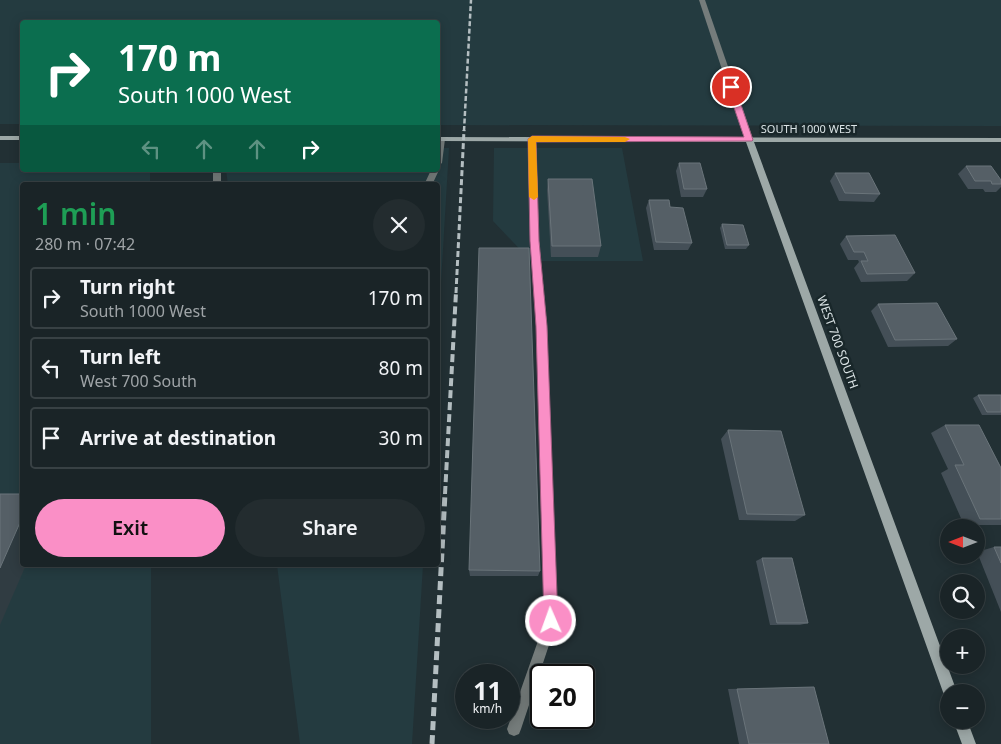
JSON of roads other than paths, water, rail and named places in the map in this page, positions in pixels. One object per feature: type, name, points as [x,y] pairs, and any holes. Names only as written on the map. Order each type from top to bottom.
[{"type":"main road","points":[[0,138],[20,138]]},
{"type":"main road","name":"SOUTH 1000 WEST","points":[[440,139],[1001,140]]},
{"type":"main road","name":"WEST 700 SOUTH","points":[[749,140],[947,684]]},
{"type":"main road","points":[[963,729],[969,744]]},
{"type":"street","name":"WEST 700 SOUTH","points":[[702,0],[749,140]]},
{"type":"street","points":[[520,711],[551,621],[542,326],[534,241],[532,139]]},
{"type":"railway","points":[[464,131],[471,0]]},
{"type":"railway","points":[[456,293],[464,130]]},
{"type":"railway","points":[[445,494],[456,292]]},
{"type":"railway","points":[[432,744],[445,493]]}]
